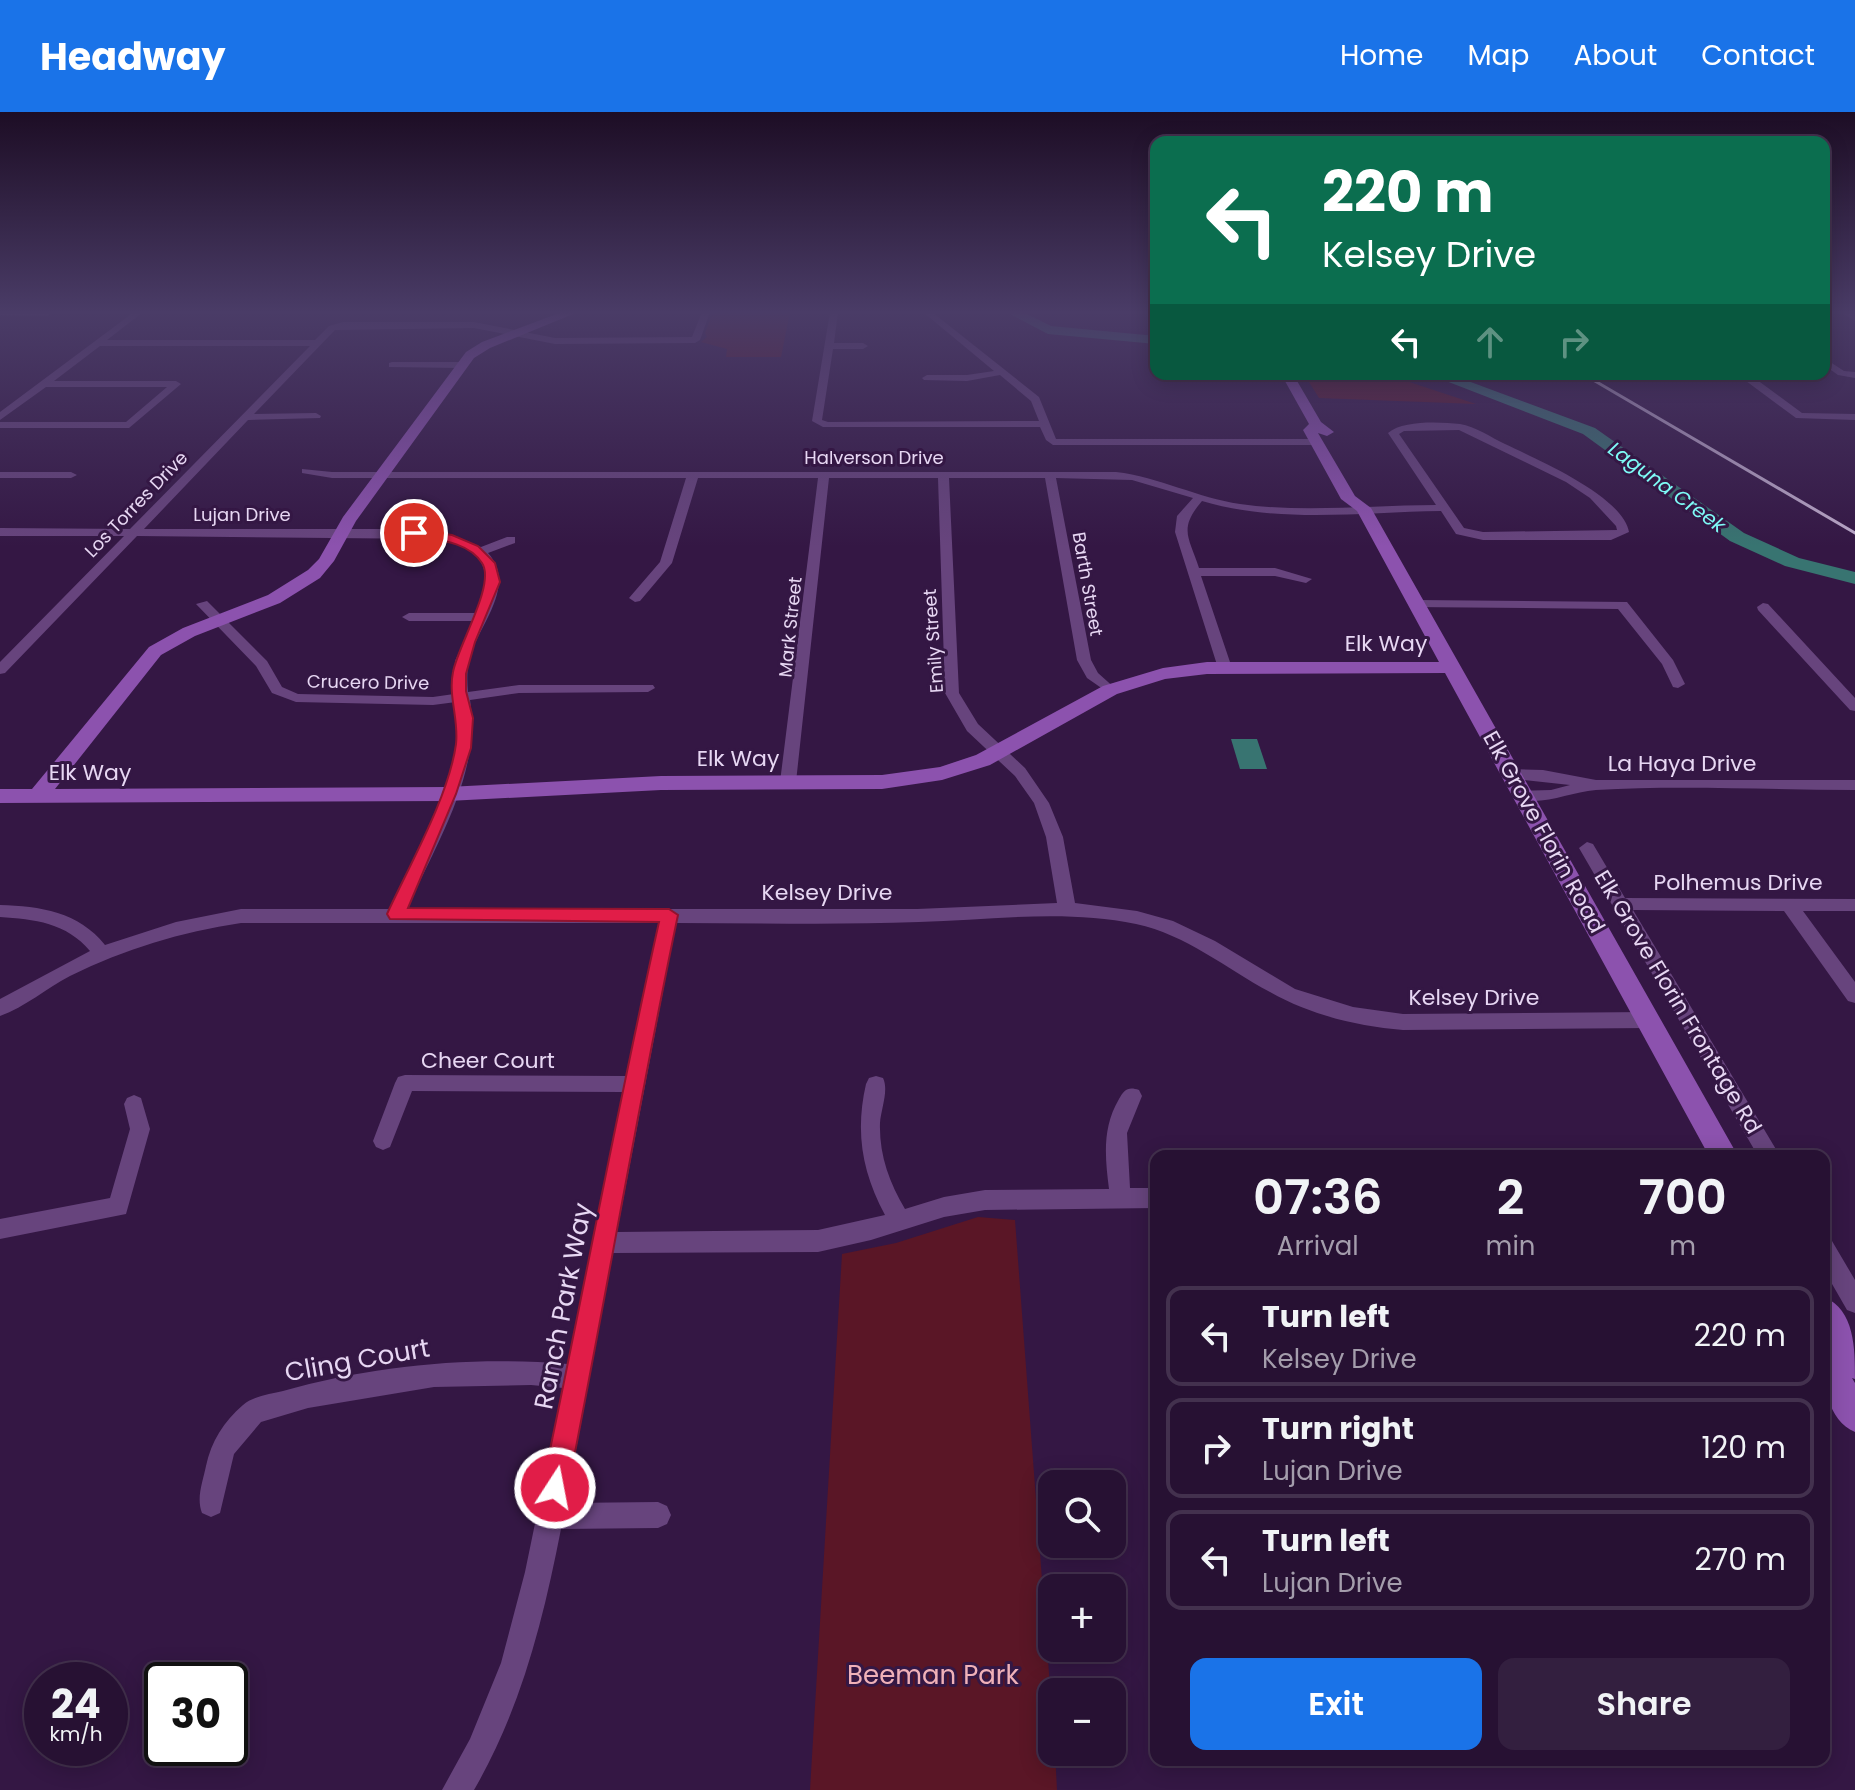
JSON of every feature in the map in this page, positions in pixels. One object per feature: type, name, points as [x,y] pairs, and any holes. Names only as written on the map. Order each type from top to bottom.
[{"type":"street","points":[[0,417],[36,390]]},
{"type":"street","points":[[0,425],[129,425],[169,390]]},
{"type":"street","name":"Los Torres Drive","points":[[0,670],[272,390]]},
{"type":"street","points":[[38,796],[147,658],[177,637],[274,599],[306,581],[326,561],[381,475],[443,390]]},
{"type":"street","points":[[822,390],[817,421],[827,425],[1045,424]]},
{"type":"street","points":[[1023,390],[1038,403],[1048,438],[1061,444],[1317,442]]},
{"type":"street","name":"Elk Grove Florin Road","points":[[1296,390],[1316,425],[1326,430],[1365,499],[1363,508]]},
{"type":"street","points":[[1765,390],[1800,416],[1855,417]]},
{"type":"street","points":[[246,417],[316,416]]},
{"type":"street","name":"Elk Grove Florin Road","points":[[1316,425],[1310,430],[1349,499],[1363,508],[1721,1150]]},
{"type":"street","points":[[1461,427],[1578,485],[1607,508],[1625,530],[1611,536],[1477,536],[1456,528],[1442,508],[1394,436],[1395,430],[1461,427]]},
{"type":"street","name":"Halverson Drive","points":[[306,471],[332,475],[1050,474],[1149,479],[1179,487],[1199,498],[1259,508],[1442,508]]},
{"type":"street","name":"Barth Street","points":[[1050,474],[1084,660],[1092,675],[1110,690]]},
{"type":"street","points":[[0,475],[71,475]]},
{"type":"street","points":[[635,598],[666,563],[693,475]]},
{"type":"street","name":"Mark Street","points":[[788,782],[824,475]]},
{"type":"street","name":"Emily Street","points":[[943,475],[952,693],[965,719],[1020,771],[1044,805],[1058,843],[1067,911]]},
{"type":"street","points":[[1199,498],[1186,511],[1181,527],[1225,668]]},
{"type":"street","name":"Lujan Drive","points":[[3,535],[134,532],[437,535],[466,544],[479,552]]},
{"type":"street","points":[[396,914],[448,794],[465,738],[459,674],[494,582],[489,563],[479,552],[511,540]]},
{"type":"street","points":[[1193,572],[1275,572],[1306,579]]},
{"type":"street","name":"Crucero Drive","points":[[202,604],[262,664],[271,684],[285,695],[308,700],[460,699],[519,689],[648,688]]},
{"type":"street","points":[[1416,604],[1622,605],[1668,663],[1678,684]]},
{"type":"street","points":[[1763,607],[1855,707]]},
{"type":"street","points":[[409,617],[480,617]]},
{"type":"street","name":"Elk Way","points":[[0,796],[448,794],[553,791],[661,783],[913,779],[957,769],[998,753],[1110,690],[1163,674],[1225,668],[1452,667]]},
{"type":"street","points":[[1835,686],[1855,686]]},
{"type":"street","name":"La Haya Drive","points":[[1511,774],[1543,775],[1596,785],[1854,786]]},
{"type":"street","points":[[1523,795],[1551,795],[1596,785]]},
{"type":"street","name":"Elk Grove Florin Frontage Rd","points":[[1587,848],[1765,1150]]},
{"type":"street","name":"Polhemus Drive","points":[[1620,904],[1855,905]]},
{"type":"street","points":[[1789,905],[1855,996]]},
{"type":"street","points":[[0,911],[29,912],[60,919],[84,932],[102,953]]},
{"type":"street","name":"Kelsey Drive","points":[[0,1008],[40,983],[102,953],[156,934],[221,918],[277,914],[917,916],[968,911],[1067,911],[1120,914],[1169,927],[1216,949],[1292,995],[1365,1018],[1403,1022],[1649,1020]]},
{"type":"street","name":"Ranch Park Way","points":[[457,1790],[487,1739],[516,1669],[605,1243],[632,1084],[669,915]]},
{"type":"street","name":"Cheer Court","points":[[383,1141],[405,1083],[632,1084]]},
{"type":"street","points":[[876,1084],[869,1120],[871,1158],[884,1197],[900,1221]]},
{"type":"street","points":[[1121,1199],[1114,1142],[1116,1125],[1132,1096]]},
{"type":"street","points":[[0,1229],[118,1207],[140,1129],[134,1104]]},
{"type":"street","points":[[605,1243],[818,1241],[944,1207],[985,1200],[1150,1198]]},
{"type":"street","points":[[1830,1259],[1855,1302]]},
{"type":"street","points":[[1830,1322],[1855,1363]]},
{"type":"street","points":[[1830,1370],[1855,1415]]},
{"type":"street","name":"Cling Court","points":[[211,1504],[222,1448],[253,1412],[308,1396],[434,1375],[531,1373],[577,1377]]},
{"type":"street","points":[[549,1516],[658,1515]]},
{"type":"green space","points":[[1314,390],[1434,390],[1476,404],[1319,398]]},
{"type":"green space","name":"Beeman Park","points":[[978,1217],[1015,1220],[1042,1574],[1038,1574],[1038,1662],[1048,1662],[1049,1678],[1038,1678],[1038,1766],[1056,1766],[1057,1790],[810,1790],[842,1254],[896,1243]]},
{"type":"shaded area","points":[[1231,739],[1257,739],[1267,769],[1240,769]]},
{"type":"waterway","name":"Laguna Creek","points":[[1479,390],[1589,431],[1737,537],[1792,562],[1855,578]]},
{"type":"railway","points":[[1611,390],[1855,533]]},
{"type":"route","points":[[414,533],[437,535],[474,548],[489,563],[494,582],[459,674],[465,718],[463,748],[448,794],[396,914],[669,915],[632,1084],[605,1243],[555,1488]]}]
